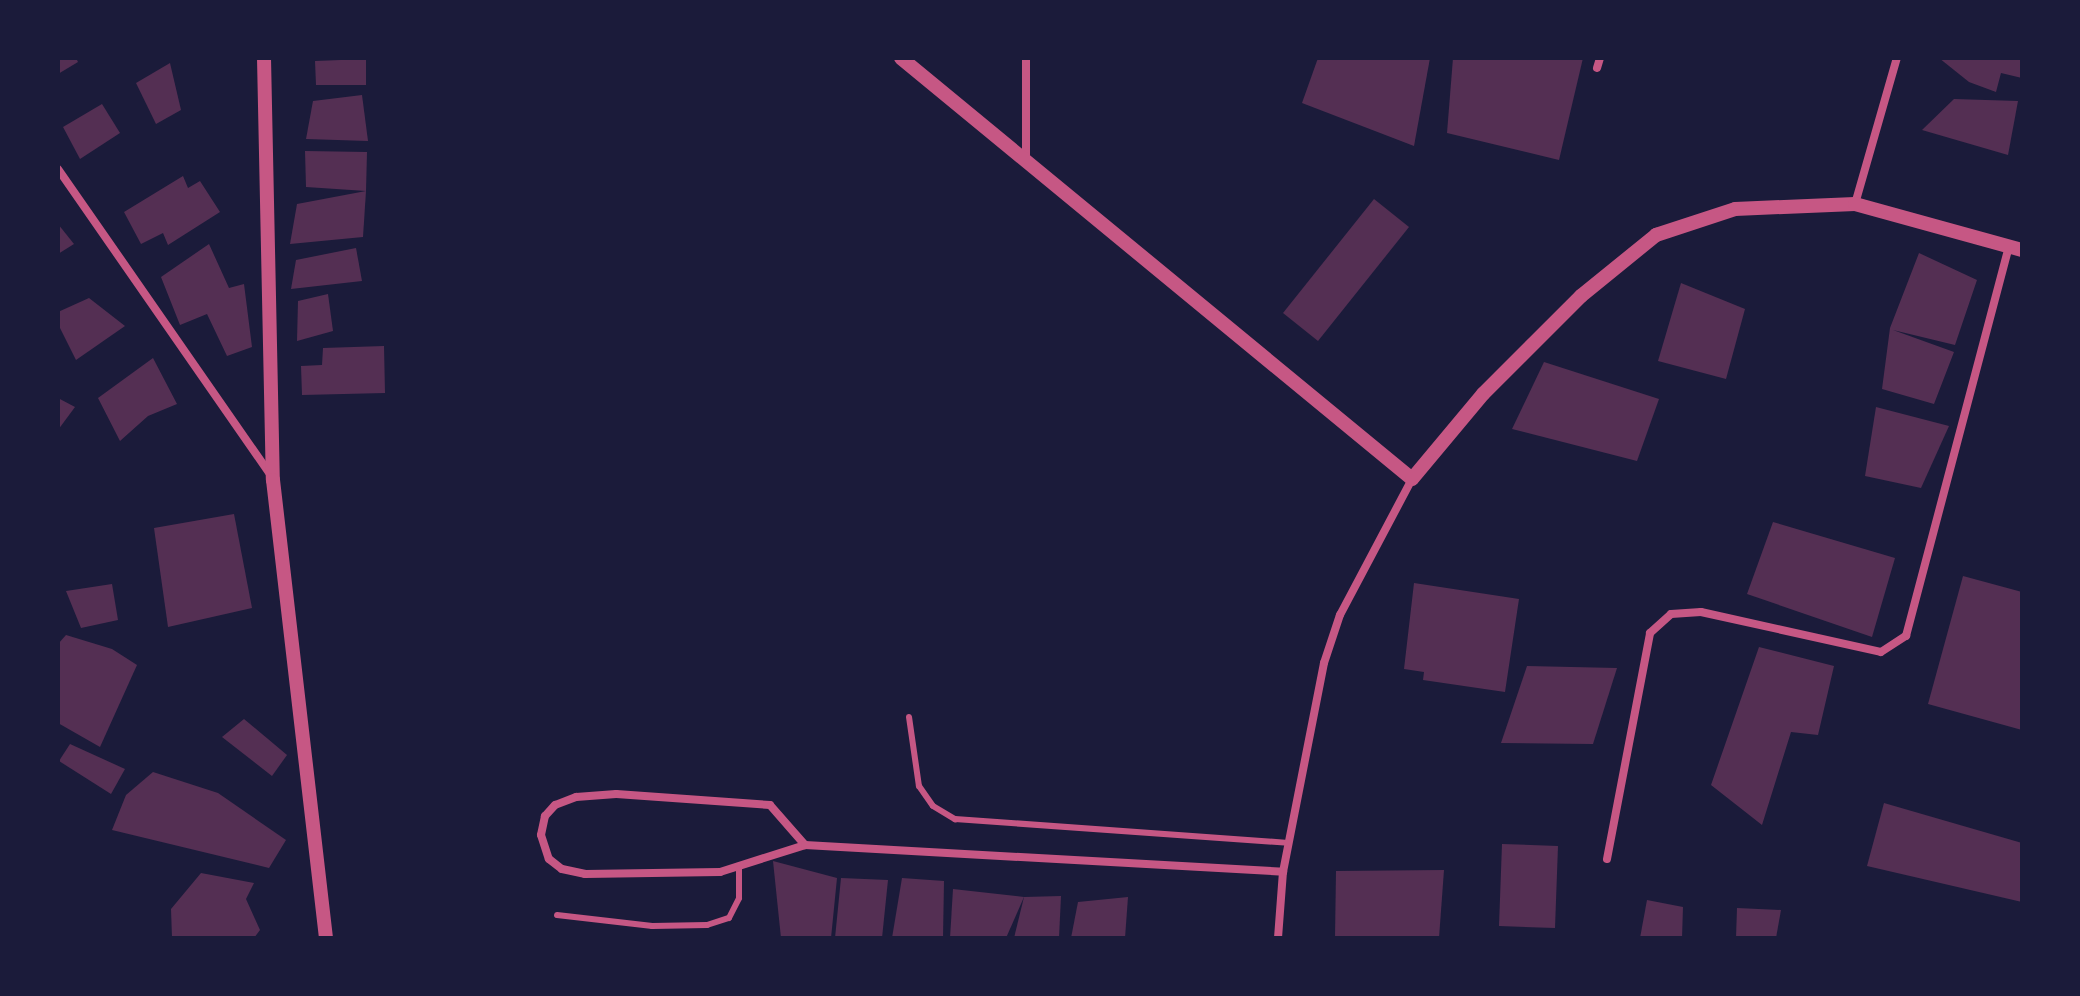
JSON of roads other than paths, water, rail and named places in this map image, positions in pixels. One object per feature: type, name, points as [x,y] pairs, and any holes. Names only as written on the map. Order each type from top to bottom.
[{"type":"street","points":[[264,58],[273,480],[326,938]]},
{"type":"street","points":[[901,58],[1412,479]]},
{"type":"street","points":[[1026,58],[1026,159]]},
{"type":"street","points":[[1597,68],[1600,58]]},
{"type":"street","points":[[1855,204],[1897,58]]},
{"type":"street","points":[[58,169],[273,480]]},
{"type":"street","points":[[1278,938],[1288,843],[1324,663],[1340,615],[1412,479],[1483,394],[1549,328],[1656,235],[1735,209],[1855,204],[2015,248],[1906,636],[1881,652],[1701,612],[1671,614],[1650,633],[1607,859]]},
{"type":"street","points":[[805,845],[770,805],[751,801],[576,797],[545,816],[543,847],[562,869],[675,876],[739,867],[805,845],[1283,872]]},
{"type":"lane","points":[[909,717],[919,786],[933,806],[955,819],[1288,843]]},
{"type":"lane","points":[[557,915],[652,926],[707,925],[729,918],[739,898],[739,867]]}]
